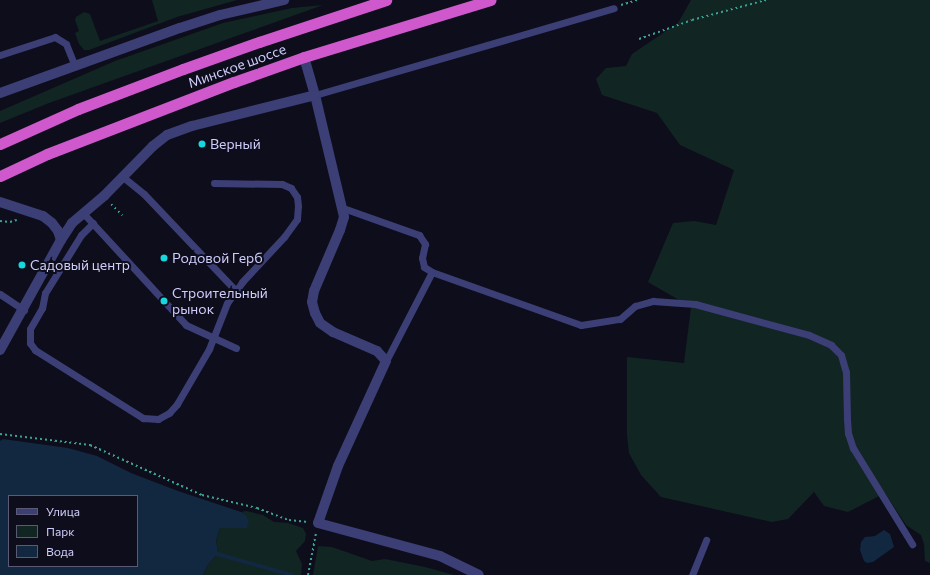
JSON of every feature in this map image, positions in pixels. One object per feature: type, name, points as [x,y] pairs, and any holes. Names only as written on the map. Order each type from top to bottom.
[{"type":"highway","name":"Минское шоссе","points":[[0,144],[78,109],[183,69],[266,39],[386,0]]},
{"type":"highway","name":"Минское шоссе","points":[[0,176],[47,154],[136,119],[304,57],[490,0]]},
{"type":"street","points":[[0,93],[180,28],[220,15],[284,0]]},
{"type":"street","points":[[304,57],[315,94],[344,217],[314,291],[312,302],[320,323],[333,332],[377,351],[386,361],[338,466],[318,523],[440,556],[479,575]]},
{"type":"street","points":[[0,350],[72,223],[84,214],[123,177],[138,160],[167,135],[192,126],[315,94]]},
{"type":"street","points":[[0,202],[43,216],[52,223],[58,231],[61,240]]},
{"type":"street","points":[[52,223],[59,225],[72,223]]},
{"type":"lane","points":[[315,94],[614,8]]},
{"type":"lane","points":[[0,55],[55,37],[66,44],[75,66]]},
{"type":"lane","points":[[123,177],[144,194],[236,291]]},
{"type":"lane","points":[[93,223],[81,235],[45,293],[42,308],[32,324],[28,335],[30,343],[35,350],[143,418],[158,419],[169,414],[177,404],[209,349],[227,303],[284,237],[297,219],[298,206],[296,197],[291,188],[282,184],[214,183]]},
{"type":"lane","points":[[343,208],[419,235],[425,244],[422,258],[424,267],[432,272],[581,325],[620,319],[635,306],[653,301],[695,304],[809,335],[831,345],[841,356],[846,372],[848,433],[853,448],[912,544]]},
{"type":"lane","points":[[84,214],[186,325],[236,348]]},
{"type":"lane","points":[[386,361],[432,272]]},
{"type":"lane","points":[[0,294],[24,310]]},
{"type":"lane","points":[[692,575],[706,540]]},
{"type":"path","points":[[614,8],[637,0]]},
{"type":"path","points":[[639,39],[692,20],[766,0]]},
{"type":"path","points":[[112,205],[122,215]]},
{"type":"path","points":[[0,221],[10,222],[24,218]]},
{"type":"path","points":[[0,434],[90,445],[202,494],[257,508],[289,520],[318,523],[308,575]]},
{"type":"green space","points":[[152,0],[237,0],[177,17],[89,50],[84,50],[79,44],[75,33],[79,31],[75,20],[76,17],[84,12],[90,14],[100,41],[158,21]]},
{"type":"green space","points":[[691,0],[930,0],[930,563],[925,561],[924,544],[921,535],[906,525],[885,493],[848,512],[824,506],[814,492],[788,519],[772,522],[661,497],[641,475],[629,453],[627,435],[627,357],[684,363],[691,307],[648,282],[673,223],[694,221],[716,225],[734,170],[680,145],[657,113],[602,95],[596,79],[606,68],[626,66],[632,54],[678,23]]},
{"type":"green space","points":[[323,5],[49,103],[0,123],[0,111],[115,61],[223,23],[292,8]]},
{"type":"green space","points":[[246,511],[263,515],[274,522],[288,523],[303,528],[306,534],[305,541],[296,551],[302,564],[301,575],[203,575],[207,566],[218,553],[216,540],[220,528],[238,528],[246,515],[241,512]]},
{"type":"green space","points":[[318,546],[332,547],[372,561],[385,559],[425,567],[454,575],[313,575]]},
{"type":"water","points":[[3,439],[68,448],[97,456],[131,473],[178,491],[241,512],[246,515],[249,522],[247,528],[220,528],[216,540],[218,553],[207,566],[203,575],[0,575],[0,441]]},
{"type":"water","points":[[884,530],[890,534],[894,547],[873,562],[867,563],[864,561],[860,550],[861,542],[865,537],[875,536]]},
{"type":"waterway","points":[[214,553],[292,575]]},
{"type":"place","name":"Верный","points":[[202,144]]},
{"type":"place","name":"Родовой Герб","points":[[164,258]]},
{"type":"place","name":"Садовый центр","points":[[22,265]]},
{"type":"place","name":"Строительный рынок","points":[[164,301]]}]
